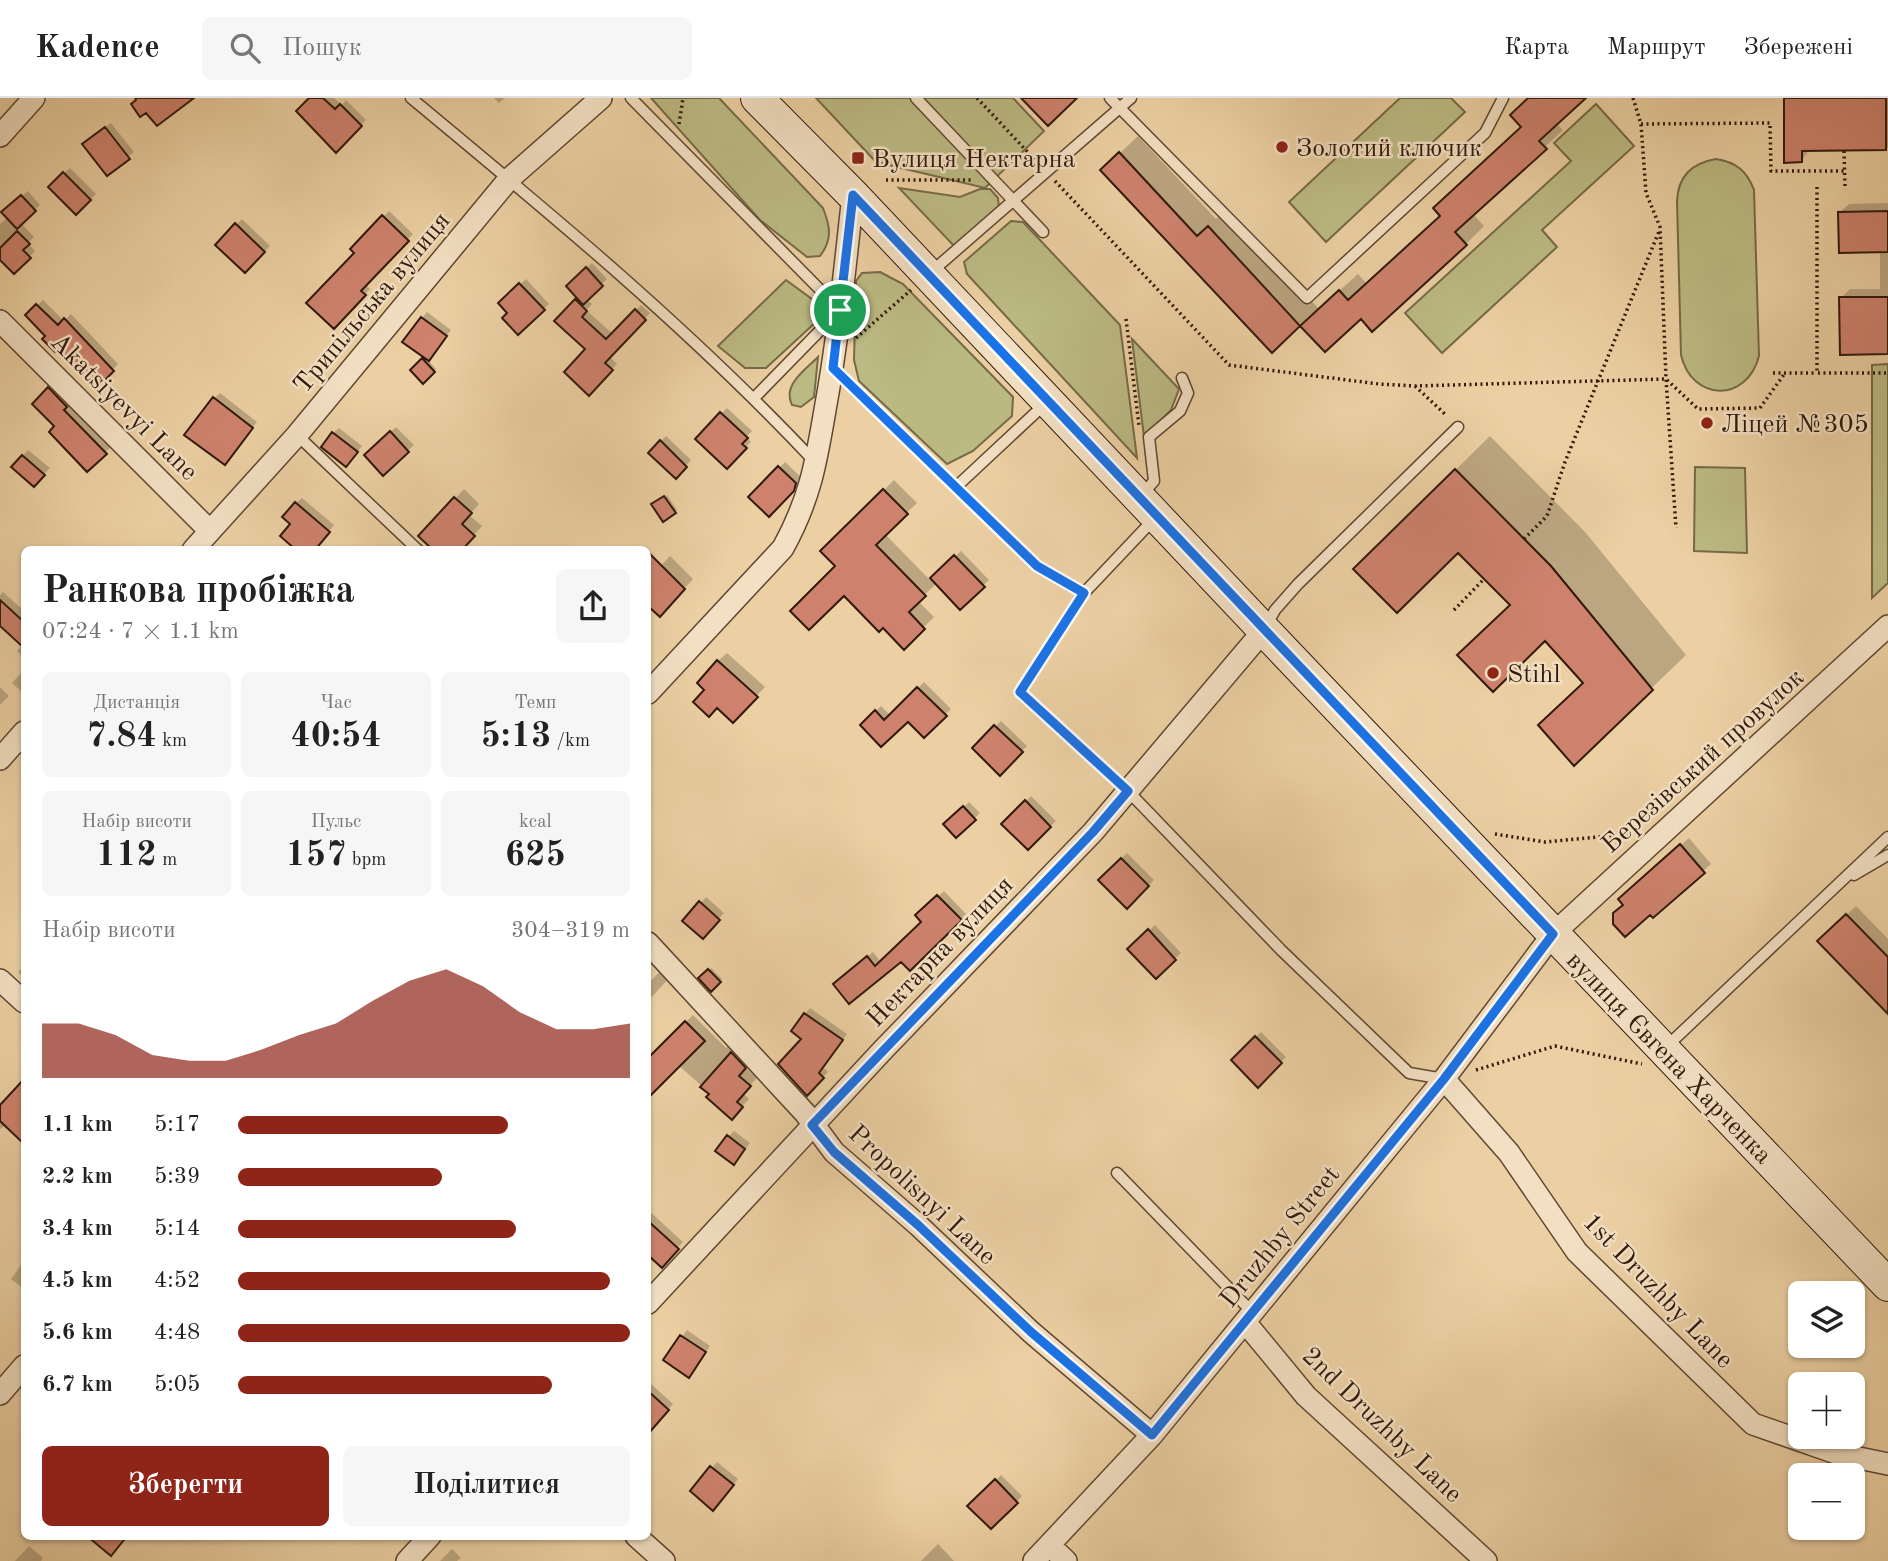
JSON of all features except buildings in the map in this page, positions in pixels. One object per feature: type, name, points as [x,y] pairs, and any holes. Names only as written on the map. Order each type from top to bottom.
[{"type":"main road","name":"вулиця Євгена Харченка","points":[[757,98],[853,195],[1553,934],[1650,1052],[1888,1285]]},
{"type":"street","points":[[0,136],[34,98]]},
{"type":"street","name":"Трипільська вулиця","points":[[197,546],[297,435],[509,179],[601,98]]},
{"type":"street","points":[[651,690],[783,548],[802,511],[816,463],[834,362],[853,195]]},
{"type":"street","name":"Akatsiyevyi Lane","points":[[0,321],[210,531]]},
{"type":"street","name":"Березівський провулок","points":[[1553,934],[1888,626]]},
{"type":"street","name":"Нектарна вулиця","points":[[651,1300],[812,1125],[1093,832],[1264,631]]},
{"type":"street","points":[[0,758],[21,735]]},
{"type":"street","name":"Druzhby Street","points":[[1034,1561],[1152,1435],[1444,1079],[1553,934]]},
{"type":"street","name":"Propolisnyi Lane","points":[[651,946],[805,1113],[834,1152],[918,1225],[1031,1332],[1152,1435]]},
{"type":"street","points":[[0,980],[21,999]]},
{"type":"street","name":"1st Druzhby Lane","points":[[1444,1079],[1509,1153],[1577,1252],[1753,1424],[1839,1454],[1888,1465]]},
{"type":"street","name":"2nd Druzhby Lane","points":[[1249,1317],[1306,1396],[1486,1561]]},
{"type":"street","points":[[0,1394],[21,1370]]},
{"type":"street","points":[[407,1561],[426,1540]]},
{"type":"street","points":[[640,1540],[664,1561]]},
{"type":"street","points":[[1049,1545],[1066,1561]]},
{"type":"lane","points":[[411,98],[623,276],[755,397],[816,463]]},
{"type":"lane","points":[[631,98],[840,310],[755,397]]},
{"type":"lane","points":[[916,98],[1043,232]]},
{"type":"lane","points":[[1111,98],[1307,298],[1485,133],[1503,98]]},
{"type":"lane","points":[[928,275],[1131,98]]},
{"type":"lane","points":[[834,362],[1037,566],[1084,593]]},
{"type":"lane","points":[[1182,378],[1188,393],[1180,411],[1149,437],[1154,481],[1148,507],[1084,593],[1020,692],[1128,791],[1281,950],[1409,1073],[1444,1079]]},
{"type":"lane","points":[[956,487],[1048,401]]},
{"type":"lane","points":[[1264,631],[1275,610],[1298,584],[1458,427]]},
{"type":"lane","points":[[297,435],[414,546]]},
{"type":"lane","points":[[1650,1052],[1888,837]]},
{"type":"lane","points":[[1837,885],[1888,855]]},
{"type":"lane","points":[[1117,1173],[1249,1317]]},
{"type":"path","points":[[675,144],[683,98]]},
{"type":"path","points":[[977,98],[1229,365],[1415,386],[1667,379],[1698,409],[1760,408],[1785,373]]},
{"type":"path","points":[[1633,98],[1641,124],[1646,193],[1660,228],[1676,528]]},
{"type":"path","points":[[1641,124],[1770,123],[1771,171],[1845,171]]},
{"type":"path","points":[[1844,150],[1845,187]]},
{"type":"path","points":[[886,180],[994,180]]},
{"type":"path","points":[[1817,187],[1817,373]]},
{"type":"path","points":[[1524,539],[1546,516],[1565,462],[1660,228]]},
{"type":"path","points":[[834,362],[928,275]]},
{"type":"path","points":[[1126,319],[1139,429]]},
{"type":"path","points":[[1773,373],[1888,373]]},
{"type":"path","points":[[1415,386],[1458,427]]},
{"type":"path","points":[[1454,610],[1484,579]]},
{"type":"path","points":[[1486,832],[1545,842],[1614,837],[1672,826]]},
{"type":"path","points":[[1444,1079],[1555,1046],[1645,1065],[1650,1052]]},
{"type":"shaded area","points":[[651,98],[719,98],[823,208],[829,238],[820,256],[807,257],[760,220]]},
{"type":"shaded area","points":[[816,98],[1013,98],[1044,131],[985,188],[876,162]]},
{"type":"shaded area","points":[[1400,98],[1451,98],[1465,112],[1326,242],[1289,202]]},
{"type":"shaded area","points":[[1596,104],[1634,146],[1542,230],[1557,247],[1442,353],[1405,313],[1571,161],[1554,143]]},
{"type":"shaded area","points":[[1716,159],[1740,168],[1754,190],[1759,356],[1753,371],[1743,382],[1732,389],[1720,391],[1696,382],[1681,355],[1677,201],[1680,184],[1688,172],[1693,167]]},
{"type":"shaded area","points":[[899,188],[960,197],[980,189],[990,189],[998,198],[999,208],[954,246]]},
{"type":"shaded area","points":[[1011,221],[1023,222],[1120,325],[1137,458],[967,274],[964,262]]},
{"type":"shaded area","points":[[880,272],[903,284],[1013,397],[1012,416],[973,451],[947,464],[859,381],[854,360],[856,281],[862,273]]},
{"type":"shaded area","points":[[786,280],[820,305],[817,321],[766,368],[745,368],[718,346]]},
{"type":"shaded area","points":[[1132,339],[1179,389],[1171,410],[1144,437]]},
{"type":"shaded area","points":[[818,357],[814,397],[801,407],[792,405],[792,384]]},
{"type":"shaded area","points":[[1888,364],[1888,583],[1872,598],[1872,365]]},
{"type":"shaded area","points":[[1695,467],[1745,468],[1747,553],[1694,551]]},
{"type":"place","name":"Золотий ключик","points":[[1282,147]]},
{"type":"place","name":"Вулиця Нектарна","points":[[858,158]]},
{"type":"place","name":"Ліцей №305","points":[[1707,423]]},
{"type":"place","name":"Stihl","points":[[1493,673]]},
{"type":"route","points":[[853,195],[1553,934],[1444,1079],[1152,1435],[1031,1332],[918,1225],[834,1152],[812,1125],[1093,832],[1128,791],[1020,692],[1084,593],[1037,566],[833,368],[840,310],[853,195]]}]
